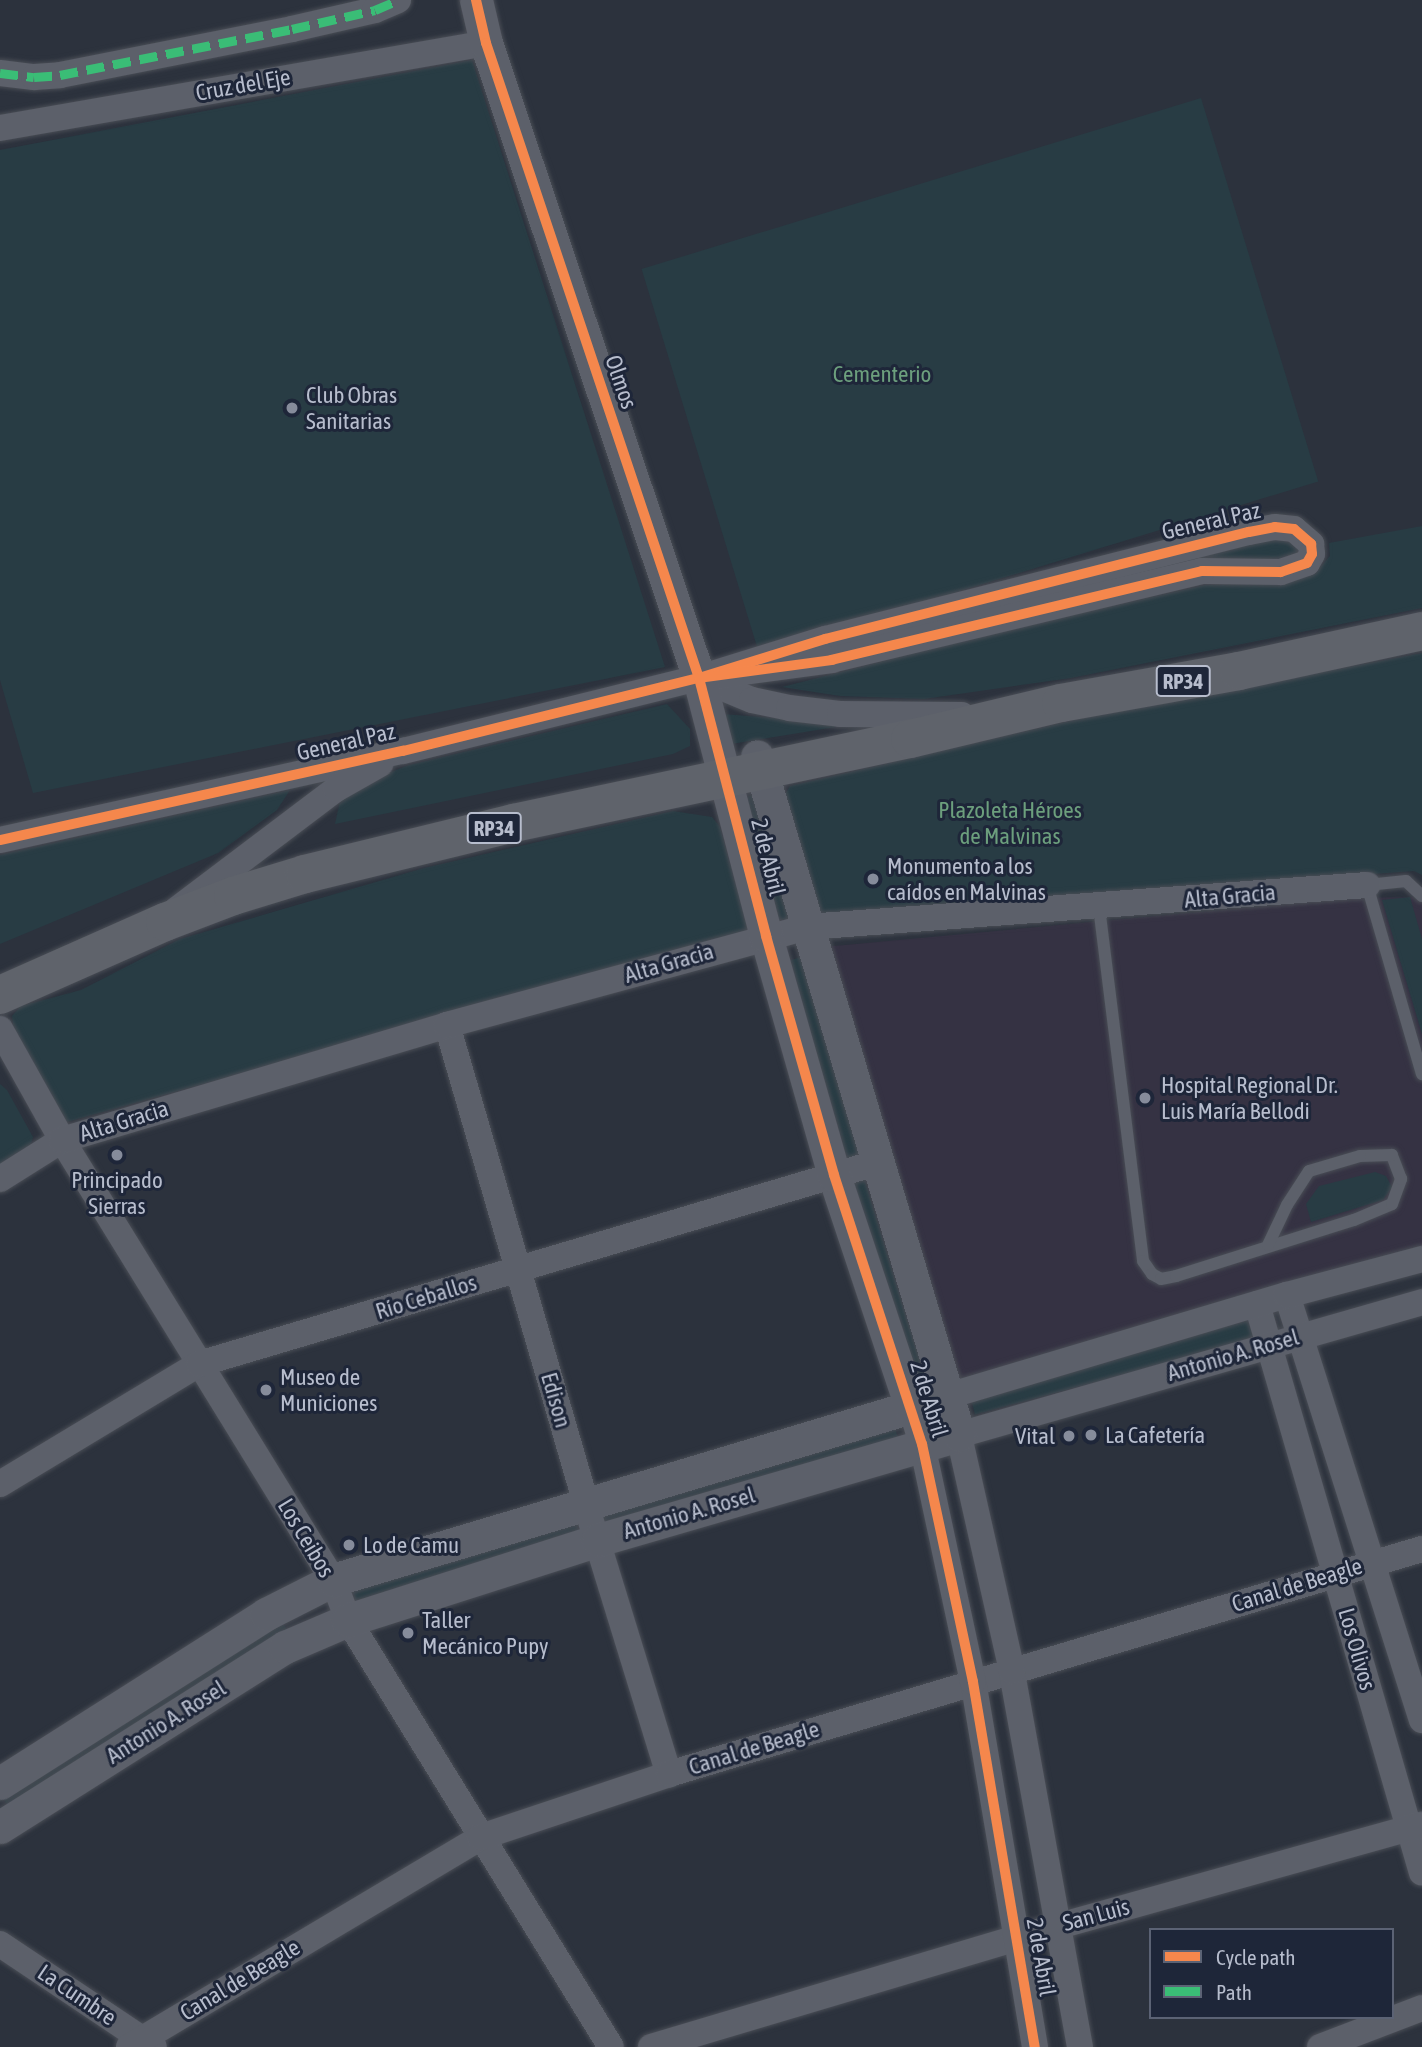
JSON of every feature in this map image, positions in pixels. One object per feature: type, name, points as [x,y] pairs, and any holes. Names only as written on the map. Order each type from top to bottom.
[{"type":"main road","name":"RP34","points":[[0,981],[303,860],[741,767],[908,728],[1006,716],[1422,631]]},
{"type":"main road","name":"RP34","points":[[0,995],[174,912]]},
{"type":"street","points":[[0,73],[34,77],[60,75],[375,10],[398,0]]},
{"type":"street","name":"Olmos","points":[[476,0],[486,43],[699,678],[741,767]]},
{"type":"street","name":"Cruz del Eje","points":[[0,128],[486,43]]},
{"type":"street","name":"General Paz","points":[[0,839],[403,751],[699,678],[825,639],[1249,532],[1276,527],[1294,529],[1311,544],[1312,554],[1307,563],[1281,572],[1233,569],[1189,573],[832,660],[699,678]]},
{"type":"street","points":[[699,678],[752,699],[789,708],[840,714],[1006,716]]},
{"type":"street","points":[[174,912],[336,789],[403,751]]},
{"type":"street","name":"2 de Abril","points":[[741,767],[807,927],[959,1435],[1012,1671],[1080,2047]]},
{"type":"street","name":"2 de Abril","points":[[741,767],[766,936],[834,1175],[922,1444],[973,1682],[1035,2047]]},
{"type":"street","name":"Alta Gracia","points":[[0,1179],[62,1140],[447,1025],[807,927],[1367,885]]},
{"type":"street","name":"Edison","points":[[447,1025],[586,1505],[668,1774]]},
{"type":"street","name":"Los Ceibos","points":[[0,1029],[62,1140],[333,1580],[348,1620],[611,2047]]},
{"type":"street","name":"Río Ceballos","points":[[0,1484],[199,1364],[876,1163]]},
{"type":"street","name":"Antonio A. Rosel","points":[[0,1783],[267,1614],[333,1580],[1287,1295],[1422,1259]]},
{"type":"street","name":"Los Olivos","points":[[1287,1295],[1422,1720]]},
{"type":"street","name":"Antonio A. Rosel","points":[[0,1827],[285,1647],[348,1620],[598,1540],[922,1444],[1422,1302]]},
{"type":"street","name":"Los Olivos","points":[[1257,1304],[1335,1573],[1415,1827],[1422,1873]]},
{"type":"street","name":"Canal de Beagle","points":[[140,2045],[481,1837],[668,1774],[1422,1549]]},
{"type":"street","name":"San Luis","points":[[652,2047],[1016,1938],[1415,1827]]},
{"type":"street","name":"La Cumbre","points":[[0,1944],[140,2045]]},
{"type":"street","points":[[1394,2019],[1422,2008]]},
{"type":"street","points":[[1320,2047],[1393,2019]]},
{"type":"lane","points":[[1422,896],[1406,881],[1367,885],[1422,1074]]},
{"type":"lane","points":[[1099,907],[1143,1261],[1152,1274],[1161,1279],[1354,1220],[1392,1204],[1401,1179],[1392,1155],[1360,1156],[1309,1171],[1287,1205],[1268,1245]]},
{"type":"shaded area","name":"Hospital Regional Dr. Luis María Bellodi","points":[[1351,898],[1422,898],[1422,1249],[956,1386],[823,947]]},
{"type":"green space","name":"Club Obras Sanitarias","points":[[472,60],[665,667],[33,793],[0,680],[0,150]]},
{"type":"green space","name":"Cementerio","points":[[1201,98],[1318,481],[759,653],[642,269]]},
{"type":"green space","points":[[1422,526],[1422,608],[1071,678],[924,699],[840,696],[782,687],[998,632],[1205,585],[1280,584],[1315,573],[1330,556],[1329,543]]},
{"type":"green space","points":[[1265,536],[1297,538],[1301,548],[1295,561],[912,632]]},
{"type":"green space","name":"Plazoleta Héroes de Malvinas","points":[[1422,653],[1422,875],[1414,871],[821,915],[781,801],[790,786],[1096,715]]},
{"type":"green space","points":[[667,704],[690,729],[690,746],[673,754],[335,824],[340,801],[370,780],[409,765]]},
{"type":"green space","points":[[723,714],[854,724],[731,744]]},
{"type":"green space","points":[[290,790],[277,810],[218,853],[0,944],[0,855]]},
{"type":"green space","points":[[758,794],[789,918],[770,923],[739,799]]},
{"type":"green space","points":[[673,811],[712,817],[720,827],[749,932],[63,1123],[14,1033],[12,1016],[21,1006],[81,990],[180,939],[424,868]]},
{"type":"green space","points":[[1410,897],[1422,939],[1422,1034],[1382,900]]},
{"type":"green space","points":[[801,957],[862,1158],[843,1164],[782,963]]},
{"type":"green space","points":[[0,1084],[7,1090],[33,1137],[29,1152],[0,1169]]},
{"type":"green space","points":[[1375,1172],[1386,1176],[1392,1187],[1383,1200],[1311,1222],[1306,1204],[1319,1186]]},
{"type":"green space","points":[[864,1178],[929,1390],[915,1395],[850,1182]]},
{"type":"green space","points":[[1250,1320],[1255,1339],[975,1414],[970,1395]]},
{"type":"green space","points":[[894,1425],[899,1441],[606,1531],[601,1514]]},
{"type":"green space","points":[[575,1519],[580,1535],[356,1604],[351,1587]]},
{"type":"green space","points":[[280,1619],[289,1633],[12,1813],[3,1799]]},
{"type":"marked path","points":[[0,73],[34,77],[60,75],[292,29],[375,10],[398,0]]},
{"type":"cycle path","points":[[476,0],[486,43],[699,678],[766,936],[834,1175],[922,1444],[973,1682],[1035,2047]]},
{"type":"cycle path","points":[[0,840],[403,751],[699,678],[825,639],[1249,532],[1275,527],[1294,529],[1311,544],[1312,554],[1307,563],[1281,572],[1202,571],[832,660],[699,678]]},
{"type":"place","name":"Club Obras Sanitarias","points":[[292,408]]},
{"type":"place","name":"Monumento a los caídos en Malvinas","points":[[873,879]]},
{"type":"place","name":"Hospital Regional Dr. Luis María Bellodi","points":[[1145,1098]]},
{"type":"place","name":"Principado Sierras","points":[[117,1155]]},
{"type":"place","name":"Museo de Municiones","points":[[266,1390]]},
{"type":"place","name":"La Cafetería","points":[[1091,1435]]},
{"type":"place","name":"Vital","points":[[1069,1436]]},
{"type":"place","name":"Lo de Camu","points":[[349,1545]]},
{"type":"place","name":"Taller Mecánico Pupy","points":[[408,1633]]}]
